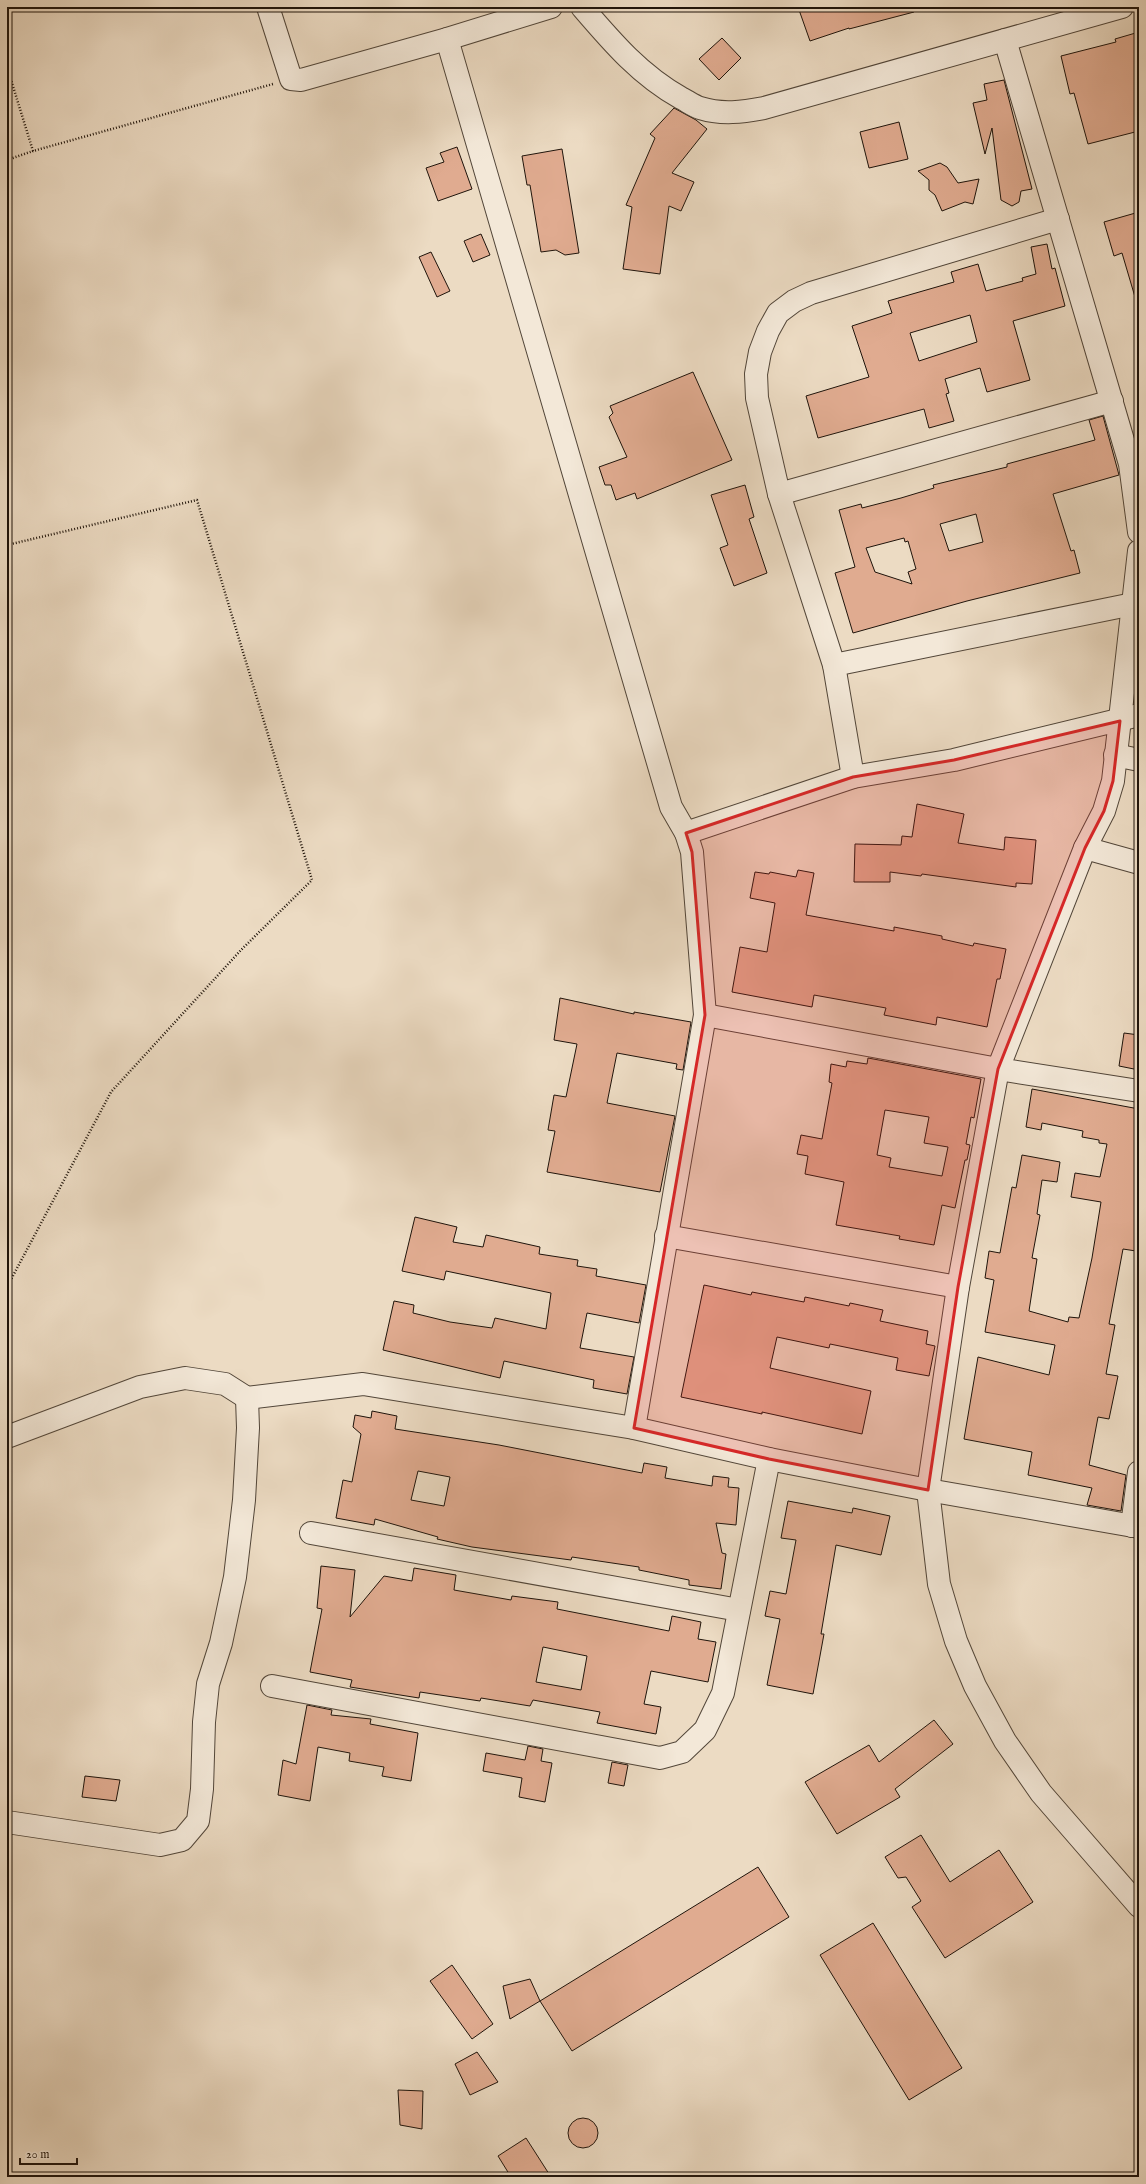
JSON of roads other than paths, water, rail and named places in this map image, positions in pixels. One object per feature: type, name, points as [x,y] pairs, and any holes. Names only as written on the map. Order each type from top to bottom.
[{"type":"street","points":[[268,7],[291,79],[306,79],[447,39],[550,7]]},
{"type":"street","points":[[582,7],[617,48],[668,91],[700,108],[741,113],[764,108],[1122,7]]},
{"type":"street","points":[[447,39],[671,807],[686,833],[692,852],[705,1015],[634,1428]]},
{"type":"street","points":[[1005,40],[1130,464],[1139,532]]},
{"type":"street","points":[[853,777],[834,665],[779,494],[757,398],[756,374],[760,352],[768,331],[778,314],[794,301],[811,293],[1058,219]]},
{"type":"street","points":[[779,494],[1112,401]]},
{"type":"street","points":[[1139,551],[1133,604],[1129,718],[1116,755],[1113,781],[1104,811],[1085,848],[998,1069],[958,1287],[928,1490],[939,1584],[956,1641],[975,1686],[1005,1741],[1041,1793],[1139,1906]]},
{"type":"street","points":[[834,665],[1133,604]]},
{"type":"street","points":[[686,833],[853,777],[954,760],[1129,718]]},
{"type":"street","points":[[1116,755],[1139,760]]},
{"type":"street","points":[[1085,848],[1139,863]]},
{"type":"street","points":[[705,1015],[998,1069],[1139,1091]]},
{"type":"street","points":[[666,1236],[958,1287]]},
{"type":"street","points":[[7,1437],[140,1387],[185,1378],[225,1384],[247,1398],[363,1384],[634,1428],[769,1459],[928,1490],[1135,1526],[1139,1472]]},
{"type":"street","points":[[7,1822],[160,1845],[182,1840],[198,1821],[202,1788],[204,1722],[208,1684],[221,1643],[235,1577],[244,1500],[248,1428],[247,1398]]},
{"type":"street","points":[[272,1686],[660,1758],[682,1752],[705,1730],[723,1693],[769,1459]]},
{"type":"street","points":[[311,1533],[739,1610]]}]
